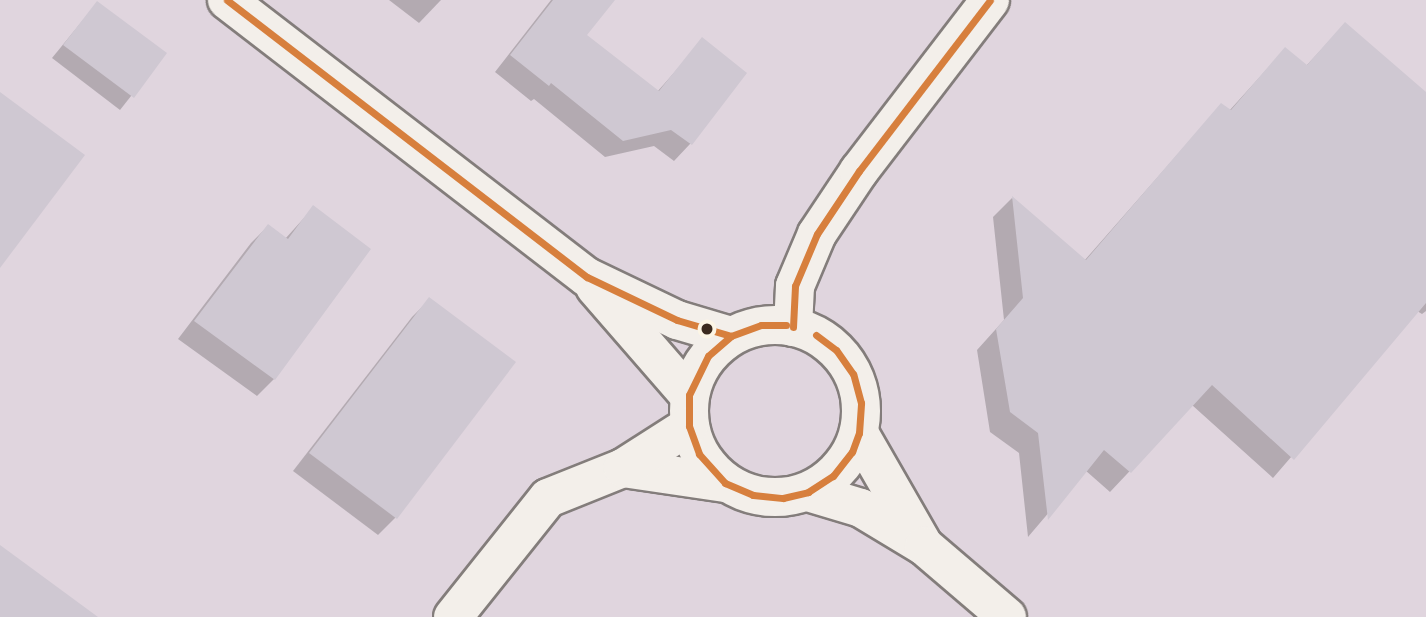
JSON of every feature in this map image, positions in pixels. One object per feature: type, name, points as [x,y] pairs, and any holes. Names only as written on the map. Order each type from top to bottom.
[{"type":"street","points":[[227,0],[587,277],[677,320],[731,336]]},
{"type":"street","points":[[793,327],[795,286],[817,234],[859,171],[990,0]]},
{"type":"street","points":[[587,277],[689,411],[699,454],[725,483]]},
{"type":"street","points":[[453,617],[548,498],[623,468],[689,411],[708,356],[731,336],[761,325],[793,327],[816,335],[836,350],[853,374],[862,403],[859,433],[852,452],[833,476],[808,492],[783,498],[753,495],[725,483],[623,468]]},
{"type":"street","points":[[859,433],[924,546]]},
{"type":"street","points":[[808,492],[861,508],[924,546],[1007,617]]},
{"type":"shaded area","points":[[0,0],[1426,0],[1426,617],[0,617]]},
{"type":"building","points":[[553,0],[615,0],[587,35],[659,91],[702,37],[747,73],[692,145],[671,130],[623,141],[551,83],[549,86],[510,55]]},
{"type":"building","points":[[97,1],[167,53],[134,98],[63,45]]},
{"type":"building","points":[[1345,22],[1426,92],[1426,303],[1294,460],[1212,385],[1131,473],[1104,450],[1048,520],[1038,433],[1010,412],[996,329],[1023,298],[1012,196],[1086,260],[1221,103],[1231,110],[1285,47],[1307,65]]},
{"type":"building","points":[[0,92],[85,155],[0,268]]},
{"type":"building","points":[[313,205],[371,249],[275,380],[194,321],[268,224],[288,239]]},
{"type":"building","points":[[429,297],[516,362],[397,519],[309,453]]},
{"type":"building","points":[[0,545],[30,567],[98,617],[0,617]]},
{"type":"transit line","points":[[227,0],[587,277],[677,320],[731,336]]},
{"type":"transit line","points":[[793,327],[795,286],[817,234],[859,171],[990,0]]},
{"type":"transit line","points":[[786,325],[761,325],[731,336],[708,356],[689,395],[689,426],[699,454],[725,483],[753,495],[783,498],[808,492],[833,476],[852,452],[859,433],[861,403],[853,374],[836,350],[816,335]]}]
